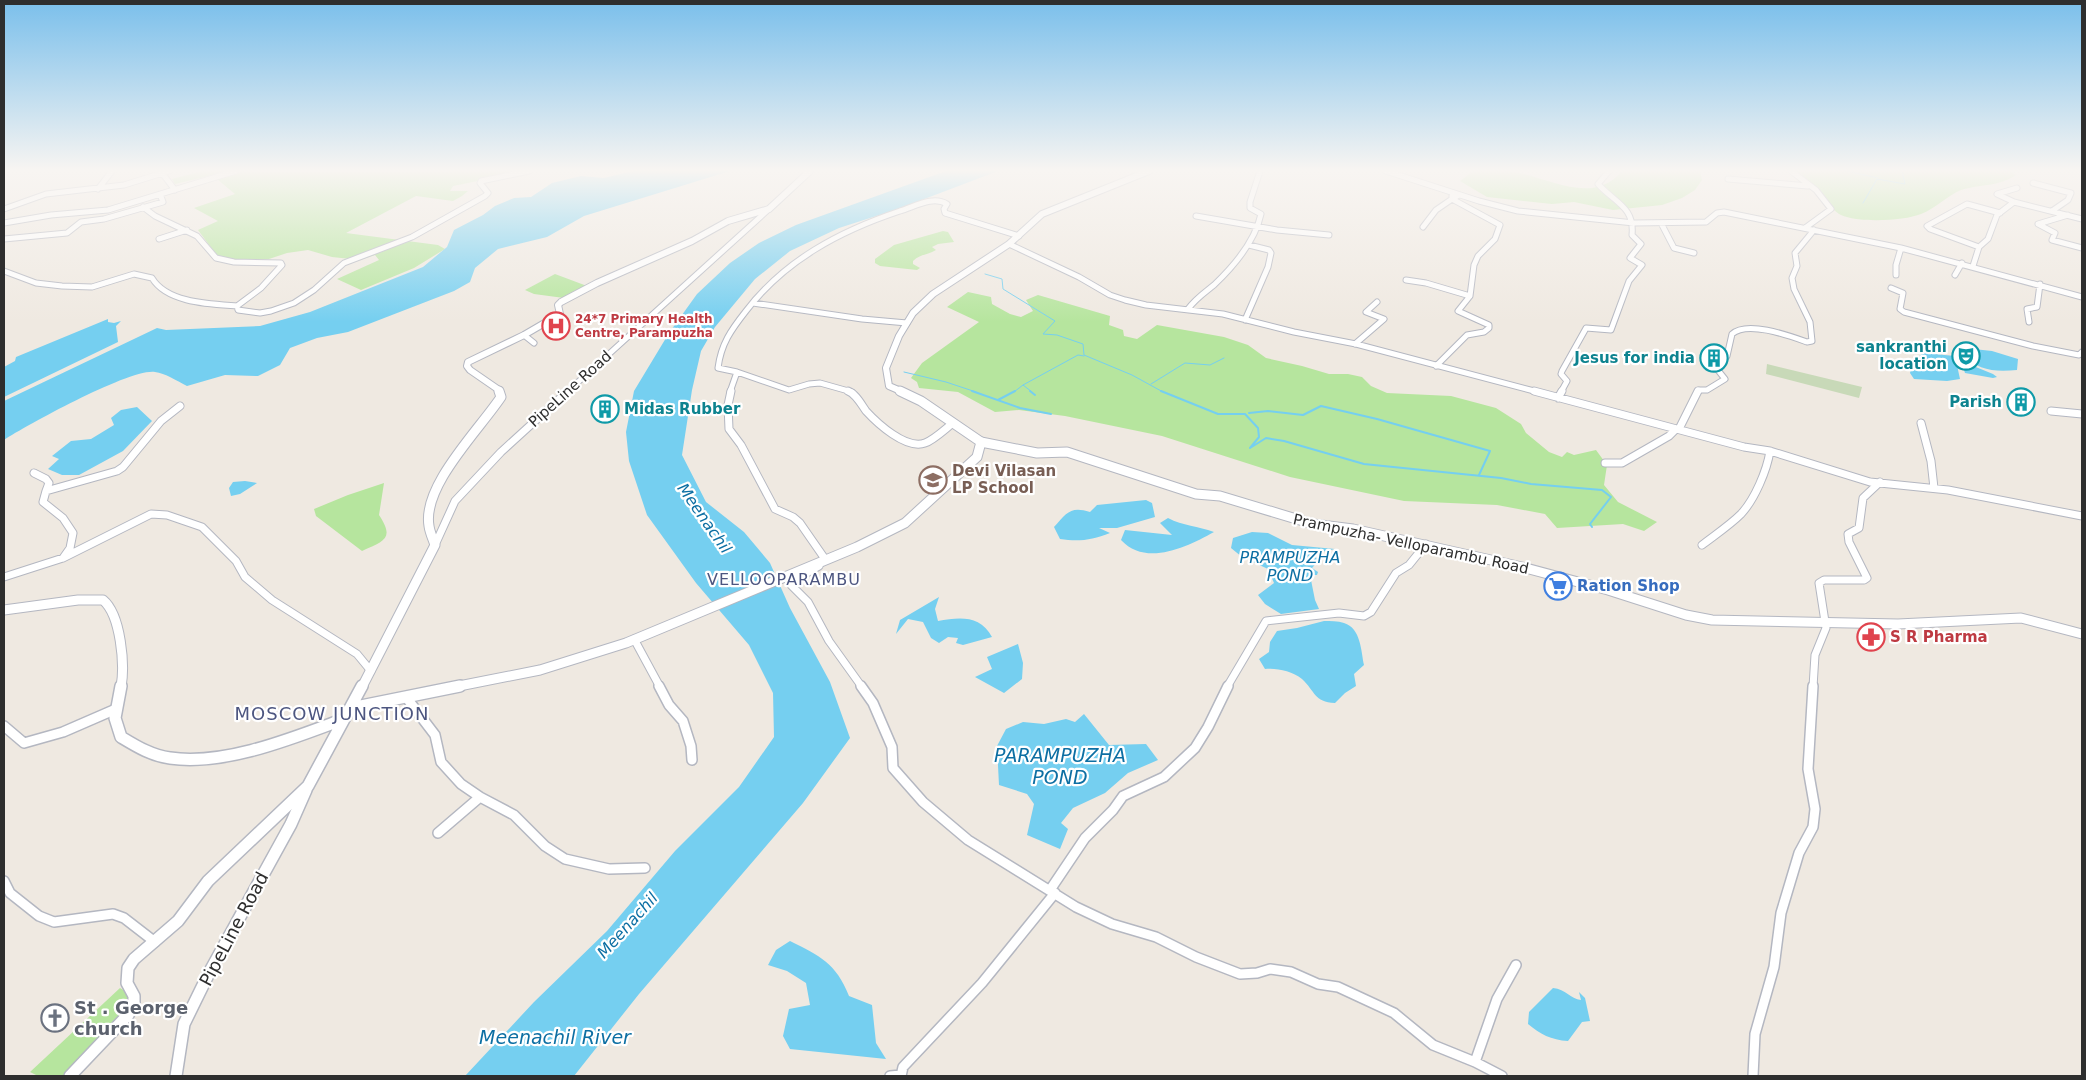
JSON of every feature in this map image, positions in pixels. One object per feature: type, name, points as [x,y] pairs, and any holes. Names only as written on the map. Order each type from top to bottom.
[{"type":"main road","points":[[70,1076],[128,1015],[134,1003],[134,996],[127,983],[128,968],[134,959],[178,921],[208,881],[308,786],[344,719],[352,708],[435,544],[427,523],[432,495],[461,450],[501,397],[499,390],[470,370],[467,366],[468,362],[524,335],[561,314],[558,305],[561,302],[598,283],[692,241],[727,221]]},
{"type":"main road","points":[[352,708],[540,670],[634,639],[857,547],[905,523],[977,457],[981,442],[921,402],[889,386],[885,375],[886,367],[898,336],[912,314],[939,290],[1009,244],[1019,236],[1031,221]]},
{"type":"main road","name":"Prampuzha- Velloparambu Road","points":[[981,442],[1037,453],[1067,452],[1196,494],[1220,496],[1313,524],[1353,529],[1426,544],[1522,567],[1608,590],[1686,615],[1712,620],[1898,624],[2021,618],[2082,634]]},
{"type":"main road","points":[[4,610],[78,600],[103,600],[110,606],[122,653],[122,681],[115,718],[121,737],[154,754],[189,759],[244,750],[301,734],[344,719]]},
{"type":"main road","name":"PipeLine Road","points":[[176,1076],[184,1024],[209,973],[291,824],[308,786]]},
{"type":"street","points":[[4,239],[67,233],[81,222],[86,221]]},
{"type":"street","points":[[4,271],[36,283],[92,287],[134,274],[141,275],[152,278],[162,290],[190,301],[237,306],[261,288],[282,265],[281,263],[232,262],[215,259],[200,238],[167,221]]},
{"type":"street","points":[[237,306],[238,310],[256,313],[287,305],[317,287],[332,271],[343,263],[411,237],[439,221]]},
{"type":"street","name":"PipeLine Road","points":[[435,544],[455,501],[501,452],[754,221]]},
{"type":"street","points":[[872,221],[812,250],[781,272],[732,329],[720,351],[718,368],[738,372],[789,390],[798,390],[811,384],[823,384],[853,393],[862,408],[880,425],[900,438],[919,444],[924,444],[953,423]]},
{"type":"street","points":[[970,221],[1019,236]]},
{"type":"street","points":[[1230,221],[1329,235]]},
{"type":"street","points":[[1188,309],[1197,297],[1212,286],[1249,245],[1260,221]]},
{"type":"street","points":[[1423,227],[1427,221]]},
{"type":"street","points":[[1436,366],[1467,335],[1484,332],[1489,328],[1489,325],[1458,311],[1470,296],[1472,276],[1478,256],[1495,241],[1501,230],[1500,225],[1493,221]]},
{"type":"street","points":[[1621,221],[1634,223],[1707,221]]},
{"type":"street","points":[[1770,221],[1901,248],[2040,284],[2082,297]]},
{"type":"street","points":[[1805,228],[1814,221]]},
{"type":"street","points":[[1935,221],[1927,226],[1930,229],[1979,247],[1985,245],[1989,239],[1994,221]]},
{"type":"street","points":[[2047,221],[2038,224],[2055,233],[2052,240],[2082,248]]},
{"type":"street","points":[[1558,398],[1567,381],[1561,374],[1562,371],[1580,341],[1584,330],[1586,328],[1611,330],[1629,281],[1642,264],[1630,258],[1642,244],[1632,235],[1634,223]]},
{"type":"street","points":[[1661,223],[1674,248],[1694,253]]},
{"type":"street","points":[[159,240],[181,234],[187,230]]},
{"type":"street","points":[[1605,463],[1622,463],[1678,429],[1699,390],[1707,390],[1725,380],[1717,369],[1726,359],[1729,337],[1734,330],[1775,331],[1807,342],[1812,341],[1810,322],[1794,289],[1792,278],[1797,266],[1795,253],[1814,230]]},
{"type":"street","points":[[1009,244],[1080,277],[1110,295],[1146,305],[1188,309],[1355,344],[1744,447],[1770,451],[1870,482],[1934,488],[2029,504],[2082,516]]},
{"type":"street","points":[[1245,320],[1268,267],[1271,253],[1269,250],[1249,245]]},
{"type":"street","points":[[1973,266],[1979,247]]},
{"type":"street","points":[[1896,275],[1896,265],[1901,248]]},
{"type":"street","points":[[1955,275],[1962,263]]},
{"type":"street","points":[[1406,280],[1426,283],[1470,296]]},
{"type":"street","points":[[2029,322],[2027,309],[2037,307],[2040,284]]},
{"type":"street","points":[[1891,288],[1903,293],[1900,309],[1904,312],[2033,346],[2079,355],[2082,352]]},
{"type":"street","points":[[1355,344],[1384,319],[1366,312],[1377,302]]},
{"type":"street","points":[[753,303],[862,319],[907,323]]},
{"type":"street","points":[[524,335],[534,344]]},
{"type":"street","points":[[738,372],[732,383],[728,406],[729,428],[741,445],[775,509],[780,513],[790,514],[798,521],[830,561],[793,581],[791,585],[808,602],[829,641],[873,703],[892,747],[893,768],[924,802],[968,840],[1076,907],[1112,924],[1156,937],[1196,957],[1240,974],[1257,974],[1270,969],[1291,972],[1318,984],[1338,987],[1394,1013],[1433,1045],[1475,1062],[1502,1076]]},
{"type":"street","points":[[46,491],[117,471],[123,467],[161,421],[180,406]]},
{"type":"street","points":[[2051,411],[2082,414]]},
{"type":"street","points":[[1921,423],[1931,461],[1934,488]]},
{"type":"street","points":[[1702,545],[1741,514],[1748,505],[1768,466],[1770,451]]},
{"type":"street","points":[[34,473],[46,479],[48,483],[43,502],[63,518],[73,533],[70,548],[63,558]]},
{"type":"street","points":[[1753,1076],[1755,1034],[1774,967],[1781,913],[1799,853],[1813,827],[1816,810],[1808,770],[1815,655],[1826,628],[1820,581],[1864,580],[1867,578],[1849,542],[1848,534],[1859,528],[1864,498],[1880,482]]},
{"type":"street","points":[[4,577],[63,558],[151,514],[168,515],[202,527],[236,561],[245,577],[272,600],[357,654],[371,672]]},
{"type":"street","points":[[897,1076],[903,1067],[943,1027],[1031,925],[1079,846],[1123,796],[1164,777],[1195,748],[1208,727],[1233,676],[1266,622],[1339,613],[1364,616],[1371,612],[1396,573],[1409,565],[1426,544]]},
{"type":"street","points":[[634,639],[669,704],[683,721],[691,746],[692,760]]},
{"type":"street","points":[[406,697],[435,735],[441,762],[460,784],[480,798],[514,815],[545,846],[565,860],[609,869],[646,868]]},
{"type":"street","points":[[4,726],[24,743],[63,732],[116,709]]},
{"type":"street","points":[[438,833],[480,798]]},
{"type":"street","points":[[4,881],[10,893],[39,916],[54,922],[113,914],[124,918],[155,942]]},
{"type":"street","points":[[1475,1062],[1498,999],[1516,965]]},
{"type":"green space","points":[[217,221],[368,221],[346,233],[438,245],[445,249],[414,268],[361,290],[337,279],[379,260],[375,255],[360,260],[332,257],[308,250],[287,253],[269,259],[236,261],[218,257],[198,230]]},
{"type":"green space","points":[[943,231],[948,232],[954,242],[938,244],[932,247],[936,250],[913,261],[913,264],[920,268],[917,270],[880,266],[875,263],[875,259],[894,245]]},
{"type":"green space","points":[[555,274],[587,286],[564,298],[534,294],[525,290]]},
{"type":"green space","points":[[968,292],[991,297],[992,304],[1010,314],[1021,317],[1033,311],[1026,300],[1038,295],[1110,316],[1109,325],[1123,330],[1124,336],[1137,339],[1157,325],[1224,337],[1248,345],[1266,358],[1329,374],[1348,374],[1362,377],[1371,386],[1387,393],[1451,396],[1496,408],[1521,424],[1526,433],[1549,452],[1562,457],[1567,452],[1574,455],[1596,450],[1607,465],[1604,485],[1618,502],[1657,522],[1644,531],[1623,524],[1557,528],[1545,514],[1497,505],[1404,501],[1290,477],[1162,436],[1065,416],[1019,410],[995,412],[958,392],[919,388],[917,382],[911,378],[922,363],[979,322],[947,307]]},
{"type":"green space","points":[[1767,364],[1862,387],[1859,398],[1766,374]]},
{"type":"green space","points":[[384,483],[379,515],[384,523],[386,534],[385,538],[376,545],[362,551],[316,516],[314,509]]},
{"type":"green space","points":[[120,988],[128,993],[129,1007],[67,1076],[38,1076],[30,1072]]},
{"type":"water","points":[[471,221],[574,221],[547,237],[498,249],[475,268],[470,282],[454,291],[348,332],[317,338],[290,348],[280,365],[258,376],[225,375],[187,386],[159,373],[143,373],[79,399],[4,440],[4,401],[157,328],[166,330],[260,326],[310,312],[423,267],[447,247],[454,230]]},
{"type":"water","name":"Meenachil River","points":[[806,221],[859,221],[839,228],[790,251],[755,279],[715,327],[701,351],[692,390],[682,455],[706,502],[744,532],[770,563],[790,608],[830,682],[850,738],[803,803],[639,994],[574,1076],[465,1076],[534,1002],[607,931],[675,851],[739,787],[774,737],[773,693],[749,645],[696,583],[647,515],[629,461],[626,432],[634,391],[669,333],[697,294],[730,263],[759,243]]},
{"type":"water","points":[[108,319],[108,322],[114,323],[121,321],[116,326],[118,342],[4,397],[4,367],[15,361],[16,357]]},
{"type":"water","points":[[1964,348],[1992,351],[2018,359],[2017,370],[2001,371],[1980,367],[1968,359],[1963,353]]},
{"type":"water","points":[[1924,353],[1955,356],[1960,379],[1947,381],[1914,379],[1910,373],[1914,359]]},
{"type":"water","points":[[1961,361],[1993,374],[1997,377],[1965,373]]},
{"type":"water","points":[[137,407],[152,421],[123,451],[79,475],[62,475],[48,469],[59,459],[52,456],[71,441],[91,439],[114,425],[111,418],[121,410]]},
{"type":"water","points":[[233,482],[257,483],[240,494],[231,496],[229,488]]},
{"type":"water","points":[[1146,500],[1152,503],[1155,517],[1117,528],[1099,528],[1110,533],[1097,537],[1085,540],[1060,539],[1054,527],[1073,510],[1090,512],[1097,505]]},
{"type":"water","points":[[1168,518],[1179,523],[1214,532],[1192,543],[1167,552],[1142,552],[1131,548],[1121,540],[1125,530],[1172,535],[1160,523]]},
{"type":"water","name":"PRAMPUZHA POND","points":[[1252,532],[1268,533],[1292,545],[1335,549],[1312,554],[1319,560],[1312,568],[1318,572],[1317,575],[1310,575],[1315,600],[1319,609],[1281,614],[1265,604],[1258,595],[1274,583],[1268,569],[1242,557],[1231,548],[1233,538]]},
{"type":"water","points":[[939,597],[935,609],[938,621],[969,619],[982,625],[992,637],[963,645],[956,643],[958,638],[948,637],[939,643],[931,638],[923,622],[908,619],[896,634],[900,620]]},
{"type":"water","points":[[1324,621],[1344,623],[1354,630],[1359,641],[1364,665],[1354,674],[1356,686],[1335,703],[1323,701],[1302,679],[1294,674],[1274,669],[1265,669],[1259,659],[1269,652],[1270,642],[1277,631]]},
{"type":"water","points":[[1018,644],[1023,663],[1022,679],[1004,693],[975,677],[992,669],[987,657]]},
{"type":"water","name":"PARAMPUZHA POND","points":[[1084,714],[1109,745],[1146,744],[1158,760],[1128,773],[1105,793],[1073,808],[1061,823],[1068,829],[1060,849],[1027,835],[1034,804],[1027,794],[999,785],[997,746],[1006,729],[1023,722],[1044,724],[1066,719],[1075,722]]},
{"type":"water","points":[[790,941],[818,956],[833,968],[849,996],[872,1005],[876,1043],[886,1059],[790,1049],[783,1036],[789,1009],[810,1005],[806,983],[787,971],[768,965],[776,950]]},
{"type":"water","points":[[1553,988],[1581,1000],[1579,992],[1585,998],[1590,1021],[1582,1022],[1568,1041],[1546,1036],[1528,1024],[1529,1012]]},
{"type":"waterway","points":[[985,274],[1002,279],[1003,289],[1055,321],[1043,334],[1057,335],[1083,344],[1084,355],[1132,375],[1162,391]]},
{"type":"waterway","points":[[1023,385],[1078,355],[1084,356]]},
{"type":"waterway","points":[[1151,384],[1185,363],[1210,365],[1224,358]]},
{"type":"waterway","points":[[904,372],[946,382],[976,392]]},
{"type":"waterway","points":[[1014,392],[1023,385]]},
{"type":"waterway","points":[[1023,385],[1032,392]]},
{"type":"waterway","points":[[972,391],[1020,408],[1051,414]]},
{"type":"waterway","points":[[998,400],[1015,391]]},
{"type":"waterway","points":[[1030,391],[1035,395]]},
{"type":"waterway","points":[[1162,391],[1218,414],[1245,414],[1258,428],[1259,437],[1250,448],[1266,438],[1284,441],[1364,464],[1501,478],[1531,484],[1602,490],[1611,497],[1590,524],[1592,527]]},
{"type":"waterway","points":[[1249,413],[1268,411],[1303,415],[1321,406],[1377,419],[1490,451],[1479,475]]},
{"type":"place","name":"24*7 Primary Health Centre, Parampuzha","points":[[556,326]]},
{"type":"place","name":"sankranthi location","points":[[1966,356]]},
{"type":"place","name":"Jesus for india","points":[[1714,358]]},
{"type":"place","name":"Parish","points":[[2021,402]]},
{"type":"place","name":"Midas Rubber","points":[[605,409]]},
{"type":"place","name":"Devi Vilasan LP School","points":[[933,480]]},
{"type":"place","name":"Ration Shop","points":[[1558,586]]},
{"type":"place","name":"S R Pharma","points":[[1871,637]]},
{"type":"place","name":"St . George church","points":[[55,1018]]},
{"type":"district","name":"VELLOOPARAMBU","points":[[784,579]]},
{"type":"district","name":"MOSCOW JUNCTION","points":[[332,714]]},
{"type":"water label","name":"Meenachil","points":[[705,518]]},
{"type":"water label","name":"Meenachil","points":[[627,925]]}]
